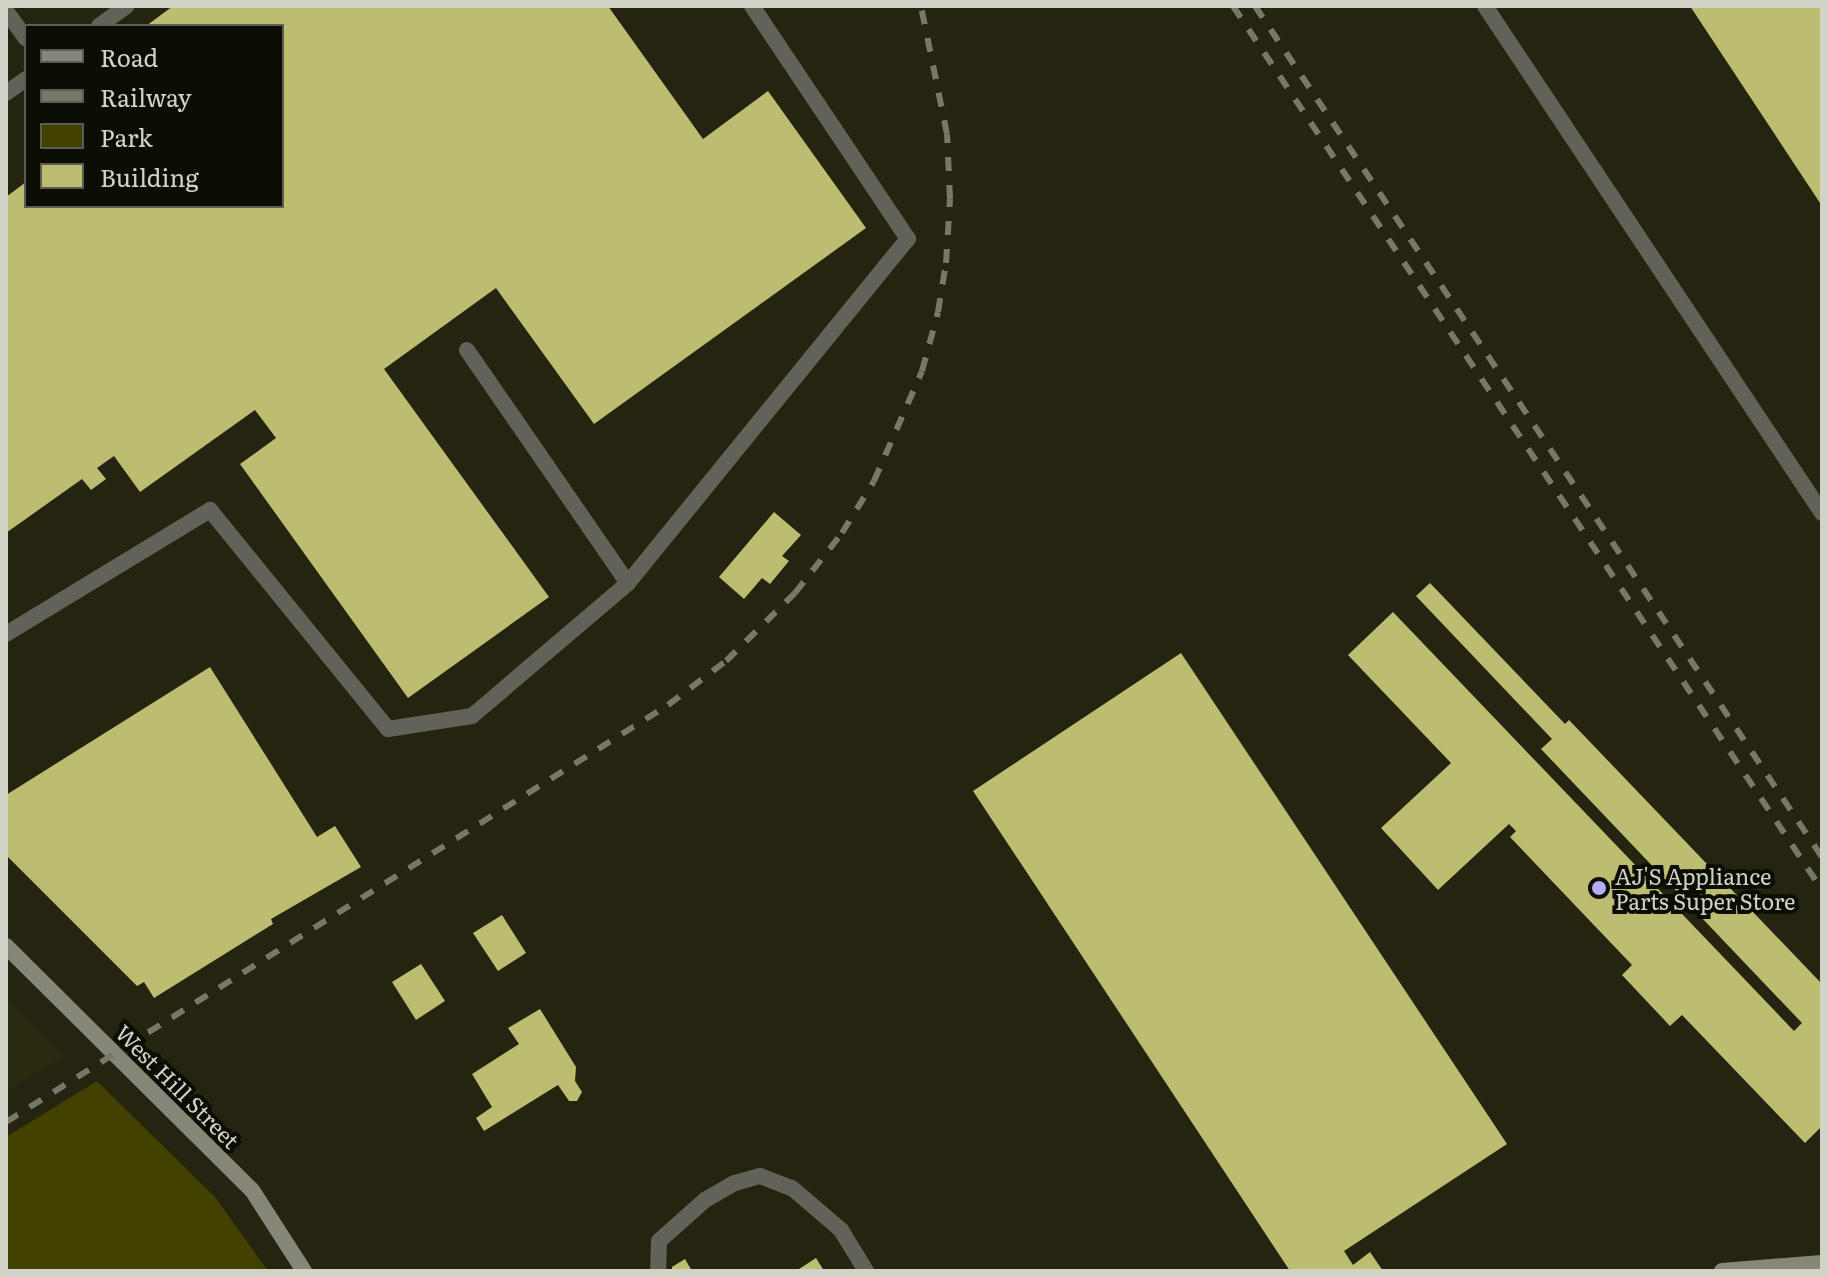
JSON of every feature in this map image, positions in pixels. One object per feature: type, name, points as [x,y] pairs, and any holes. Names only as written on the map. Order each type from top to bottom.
[{"type":"street","points":[[102,24],[127,6]]},
{"type":"street","points":[[6,634],[210,510],[388,729],[472,716],[628,583],[908,239],[752,6]]},
{"type":"street","points":[[1485,6],[1822,513]]},
{"type":"street","points":[[6,11],[24,36]]},
{"type":"street","points":[[6,93],[24,80]]},
{"type":"street","points":[[467,350],[628,583]]},
{"type":"street","name":"West Hill Street","points":[[6,946],[252,1190],[304,1271]]},
{"type":"street","points":[[658,1271],[659,1241],[705,1200],[735,1183],[760,1176],[792,1188],[841,1230],[866,1271]]},
{"type":"street","points":[[1722,1271],[1822,1263]]},
{"type":"shaded area","points":[[6,997],[65,1056],[6,1091]]},
{"type":"green space","points":[[97,1081],[215,1197],[268,1271],[6,1271],[6,1137]]},
{"type":"building","points":[[173,6],[608,6],[703,139],[768,91],[866,228],[594,424],[496,288],[384,369],[549,597],[408,698],[240,464],[276,438],[255,410],[140,492],[114,456],[97,468],[106,479],[91,490],[82,479],[6,533],[6,197],[24,184],[24,208],[284,208],[284,24],[149,24]]},
{"type":"building","points":[[1690,6],[1822,6],[1822,206]]},
{"type":"building","points":[[774,512],[801,535],[782,556],[789,561],[770,584],[762,578],[744,599],[719,577]]},
{"type":"building","points":[[1430,583],[1565,724],[1569,720],[1822,984],[1822,1126],[1805,1143],[1682,1015],[1670,1026],[1622,975],[1632,965],[1510,837],[1516,831],[1509,824],[1438,890],[1381,828],[1451,763],[1348,655],[1393,612],[1794,1031],[1802,1023],[1541,749],[1552,739],[1416,596]]},
{"type":"building","points":[[1181,653],[1507,1144],[1344,1251],[1353,1265],[1370,1252],[1383,1271],[1290,1271],[973,791]]},
{"type":"building","points":[[210,667],[317,837],[335,826],[361,867],[271,919],[273,924],[154,998],[144,982],[137,986],[6,855],[6,795]]},
{"type":"building","points":[[502,915],[526,953],[498,971],[473,933]]},
{"type":"building","points":[[421,964],[445,1001],[416,1020],[392,982]]},
{"type":"building","points":[[540,1009],[576,1067],[575,1081],[582,1092],[577,1101],[569,1101],[558,1085],[484,1131],[476,1118],[492,1107],[472,1074],[519,1044],[508,1028]]},
{"type":"building","points":[[816,1258],[824,1271],[796,1271]]},
{"type":"building","points":[[685,1259],[692,1271],[672,1271],[672,1267]]},
{"type":"railway","points":[[6,1122],[668,705],[726,661],[795,593],[842,533],[874,481],[922,371],[938,312],[946,263],[950,199],[947,134],[921,6]]},
{"type":"railway","points":[[1233,6],[1822,890]]},
{"type":"railway","points":[[1255,6],[1822,857]]},
{"type":"place","name":"AJ'S Appliance Parts Super Store","points":[[1599,888]]}]
